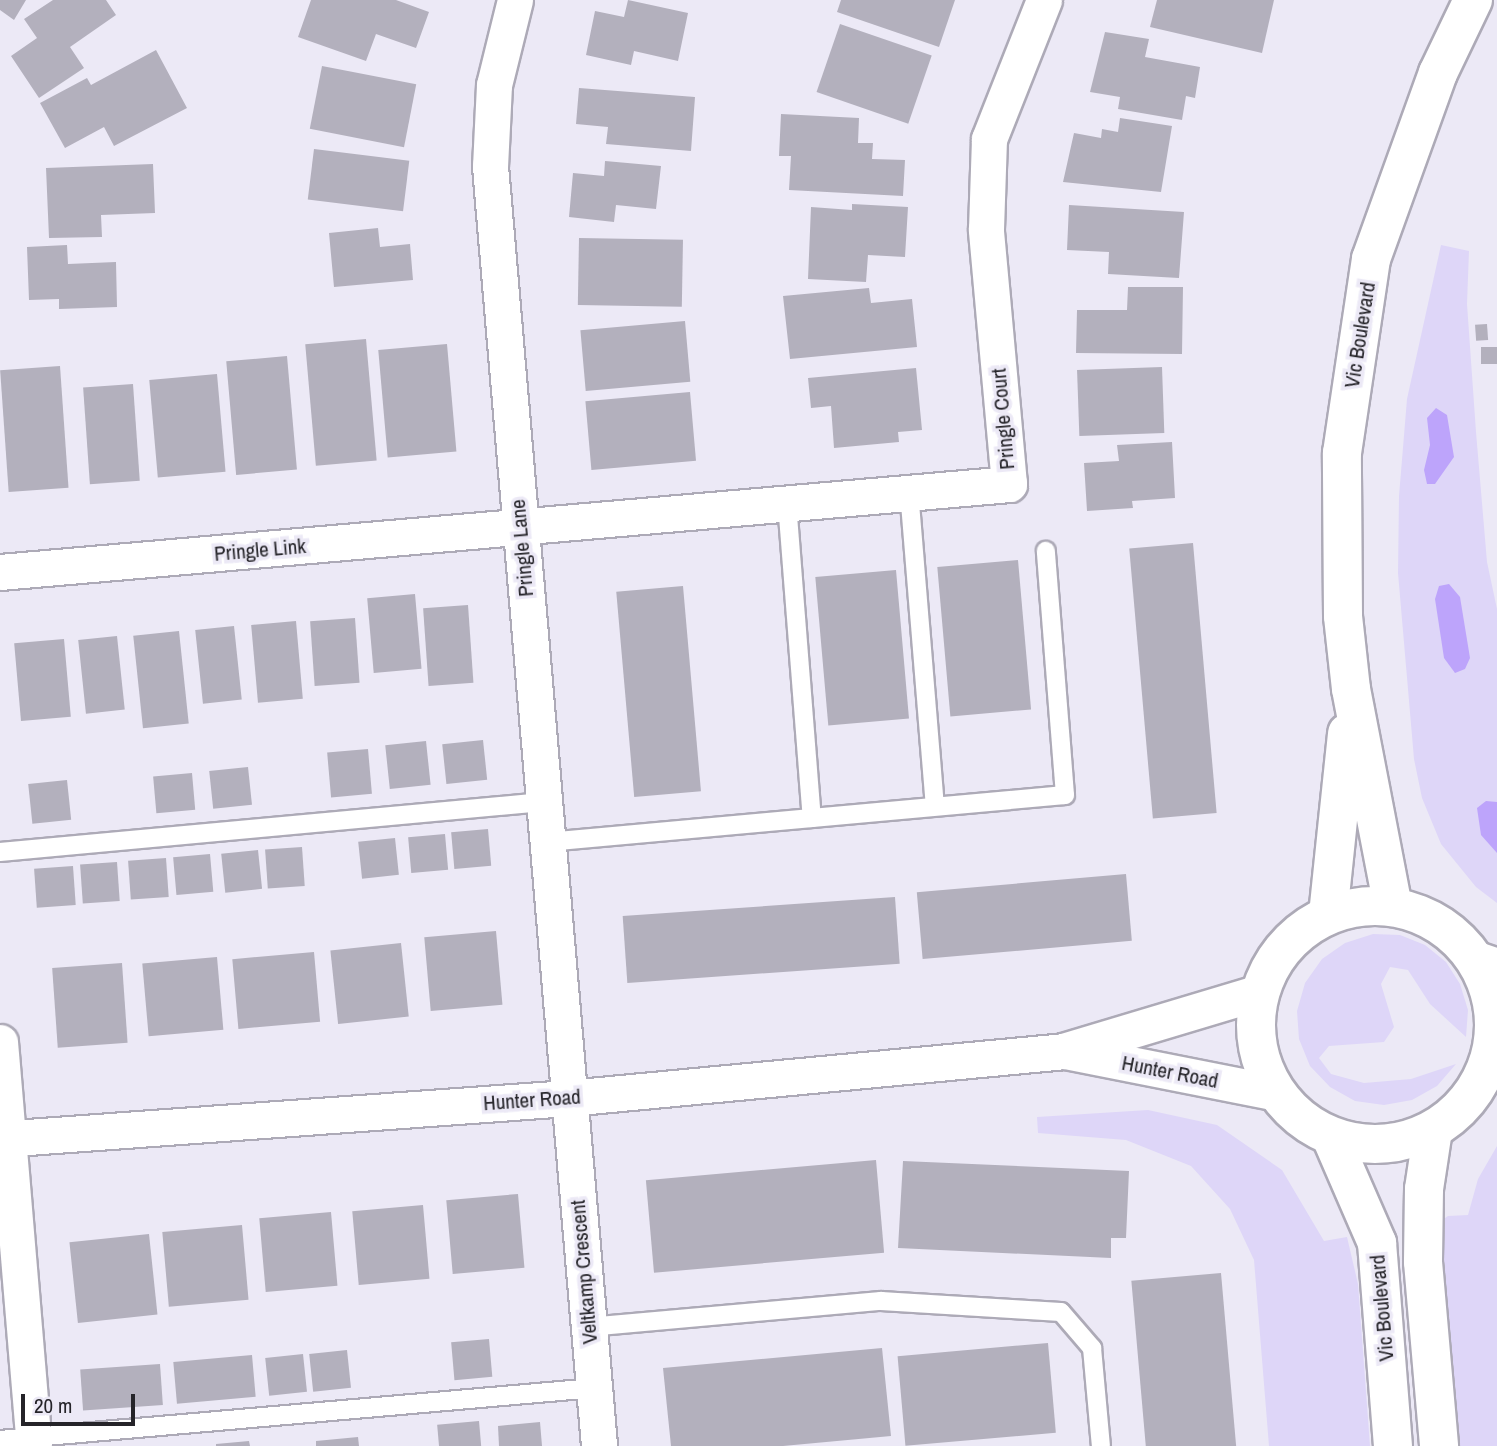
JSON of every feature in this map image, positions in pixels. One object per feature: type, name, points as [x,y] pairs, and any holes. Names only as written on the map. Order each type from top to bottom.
[{"type":"street","name":"Pringle Lane","points":[[515,0],[494,85],[490,166],[568,1098]]},
{"type":"street","name":"Pringle Court","points":[[520,528],[1009,484],[986,229],[989,139],[1044,0]]},
{"type":"street","name":"Vic Boulevard","points":[[1393,907],[1352,689],[1343,616],[1342,453],[1371,259],[1438,73],[1473,0]]},
{"type":"street","name":"Pringle Link","points":[[0,572],[520,528]]},
{"type":"street","name":"Vic Boulevard","points":[[1328,915],[1352,689]]},
{"type":"street","points":[[1360,906],[1393,907],[1424,916],[1452,934],[1485,962],[1494,1020],[1494,1052],[1479,1084],[1459,1110],[1433,1130],[1400,1142],[1365,1144],[1331,1137],[1300,1119],[1277,1093],[1261,1062],[1257,1038],[1260,992],[1275,960],[1298,933],[1328,915],[1360,906]]},
{"type":"street","name":"Hunter Road","points":[[4,1138],[568,1098],[1063,1051],[1260,992]]},
{"type":"street","points":[[0,1042],[23,1440]]},
{"type":"street","name":"Hunter Road","points":[[1063,1051],[1277,1093]]},
{"type":"street","name":"Veltkamp Crescent","points":[[568,1098],[599,1446]]},
{"type":"street","points":[[1433,1130],[1424,1189],[1423,1262],[1439,1446]]},
{"type":"street","name":"Vic Boulevard","points":[[1331,1137],[1377,1243],[1393,1446]]},
{"type":"lane","points":[[909,491],[935,806]]},
{"type":"lane","points":[[787,503],[812,818]]},
{"type":"lane","points":[[547,842],[1065,795],[1046,551]]},
{"type":"lane","points":[[0,852],[543,802]]},
{"type":"lane","points":[[588,1327],[881,1301],[1061,1312],[1092,1348],[1101,1446]]},
{"type":"lane","points":[[23,1440],[594,1388]]},
{"type":"shaded area","points":[[1441,245],[1469,251],[1467,304],[1476,432],[1487,562],[1497,609],[1497,903],[1476,887],[1441,844],[1422,798],[1414,759],[1398,573],[1399,496],[1407,399]]},
{"type":"shaded area","points":[[1436,408],[1447,415],[1454,457],[1435,484],[1427,484],[1424,470],[1430,445],[1427,418]]},
{"type":"shaded area","points":[[1449,584],[1460,597],[1470,658],[1465,669],[1455,673],[1444,658],[1435,599],[1439,586]]},
{"type":"shaded area","points":[[1486,801],[1497,802],[1497,853],[1481,835],[1477,808]]},
{"type":"shaded area","points":[[1373,934],[1400,935],[1425,945],[1446,962],[1460,984],[1468,1010],[1466,1037],[1430,1004],[1408,970],[1390,967],[1381,984],[1394,1027],[1384,1042],[1329,1046],[1319,1058],[1331,1074],[1364,1083],[1411,1079],[1456,1064],[1437,1086],[1412,1100],[1384,1105],[1355,1101],[1330,1087],[1310,1066],[1299,1039],[1297,1011],[1305,983],[1322,959],[1345,943]]},
{"type":"shaded area","points":[[1148,1110],[1217,1125],[1282,1170],[1324,1241],[1347,1237],[1358,1284],[1370,1446],[1269,1446],[1254,1260],[1230,1209],[1191,1166],[1126,1140],[1038,1133],[1037,1117]]},
{"type":"shaded area","points":[[1497,1146],[1497,1446],[1457,1446],[1433,1226],[1448,1216],[1468,1215],[1478,1179]]},
{"type":"building","points":[[0,0],[26,0],[14,20],[0,10]]},
{"type":"building","points":[[53,0],[106,0],[116,15],[70,47],[84,68],[39,98],[11,56],[37,38],[24,19]]},
{"type":"building","points":[[311,0],[396,0],[429,12],[416,48],[376,34],[366,61],[298,37]]},
{"type":"building","points":[[628,0],[688,13],[678,61],[634,51],[631,65],[586,55],[595,11],[624,17]]},
{"type":"building","points":[[841,0],[955,0],[939,47],[837,12]]},
{"type":"building","points":[[1157,0],[1274,0],[1262,53],[1150,27]]},
{"type":"building","points":[[840,24],[932,56],[908,124],[817,92]]},
{"type":"building","points":[[1105,32],[1149,39],[1145,57],[1200,67],[1195,98],[1186,96],[1182,120],[1118,109],[1120,97],[1090,92]]},
{"type":"building","points":[[156,50],[187,108],[114,146],[104,127],[65,148],[40,103],[87,78],[91,85]]},
{"type":"building","points":[[322,66],[416,84],[404,147],[310,129]]},
{"type":"building","points":[[579,88],[695,97],[691,151],[606,144],[608,127],[576,124]]},
{"type":"building","points":[[781,114],[859,118],[858,143],[873,143],[872,159],[905,160],[903,196],[789,190],[791,156],[779,156]]},
{"type":"building","points":[[1120,118],[1172,126],[1161,192],[1063,182],[1074,133],[1101,138],[1102,129],[1118,132]]},
{"type":"building","points":[[314,149],[409,161],[403,211],[308,200]]},
{"type":"building","points":[[605,161],[661,166],[656,209],[616,205],[614,222],[569,217],[573,173],[604,176]]},
{"type":"building","points":[[153,164],[155,213],[101,215],[102,237],[49,238],[46,168]]},
{"type":"building","points":[[852,204],[908,207],[905,257],[868,255],[866,282],[808,279],[811,207],[852,210]]},
{"type":"building","points":[[1069,205],[1184,212],[1179,278],[1108,274],[1109,252],[1067,250]]},
{"type":"building","points":[[378,228],[380,247],[410,244],[413,280],[334,287],[329,233]]},
{"type":"building","points":[[579,238],[683,240],[682,307],[578,305]]},
{"type":"building","points":[[67,245],[68,264],[116,262],[117,307],[59,309],[59,299],[29,300],[27,247]]},
{"type":"building","points":[[1128,287],[1183,287],[1182,354],[1076,353],[1077,310],[1127,310]]},
{"type":"building","points":[[869,288],[871,303],[912,299],[917,347],[790,359],[783,296]]},
{"type":"building","points":[[685,321],[690,382],[586,391],[580,330]]},
{"type":"building","points":[[1487,324],[1488,340],[1476,341],[1475,325]]},
{"type":"building","points":[[366,339],[377,461],[316,466],[305,344]]},
{"type":"building","points":[[447,344],[456,452],[388,458],[378,350]]},
{"type":"building","points":[[1481,347],[1497,347],[1497,364],[1481,364]]},
{"type":"building","points":[[287,356],[297,470],[236,475],[226,361]]},
{"type":"building","points":[[60,366],[69,488],[9,492],[0,370]]},
{"type":"building","points":[[1162,367],[1164,433],[1079,436],[1077,370]]},
{"type":"building","points":[[916,368],[922,430],[898,432],[899,442],[834,448],[831,406],[811,408],[808,378]]},
{"type":"building","points":[[217,374],[226,472],[158,478],[149,380]]},
{"type":"building","points":[[133,384],[140,481],[90,484],[83,387]]},
{"type":"building","points":[[690,392],[696,461],[591,470],[585,401]]},
{"type":"building","points":[[1172,442],[1175,498],[1132,501],[1133,508],[1087,511],[1084,463],[1119,461],[1117,445]]},
{"type":"building","points":[[1193,543],[1217,813],[1153,819],[1129,549]]},
{"type":"building","points":[[1018,560],[1031,709],[950,716],[937,567]]},
{"type":"building","points":[[896,570],[909,718],[828,725],[815,577]]},
{"type":"building","points":[[683,586],[701,791],[634,797],[616,592]]},
{"type":"building","points":[[415,594],[422,669],[374,673],[367,598]]},
{"type":"building","points":[[468,605],[473,683],[429,686],[423,608]]},
{"type":"building","points":[[355,618],[360,683],[315,686],[310,621]]},
{"type":"building","points":[[296,621],[303,699],[258,703],[251,625]]},
{"type":"building","points":[[234,626],[242,700],[203,704],[195,630]]},
{"type":"building","points":[[179,631],[189,723],[143,728],[133,636]]},
{"type":"building","points":[[117,636],[125,710],[86,714],[78,640]]},
{"type":"building","points":[[64,639],[71,717],[21,721],[14,643]]},
{"type":"building","points":[[483,740],[487,780],[446,784],[442,744]]},
{"type":"building","points":[[426,741],[431,785],[390,789],[385,745]]},
{"type":"building","points":[[368,749],[372,794],[331,797],[327,753]]},
{"type":"building","points":[[248,767],[252,805],[213,809],[209,771]]},
{"type":"building","points":[[192,773],[195,810],[156,813],[153,776]]},
{"type":"building","points":[[67,780],[71,820],[32,824],[28,784]]},
{"type":"building","points":[[488,829],[491,866],[454,869],[451,832]]},
{"type":"building","points":[[445,834],[448,870],[411,873],[408,837]]},
{"type":"building","points":[[395,838],[399,875],[362,879],[358,842]]},
{"type":"building","points":[[302,847],[305,886],[268,888],[265,850]]},
{"type":"building","points":[[258,850],[262,889],[225,893],[221,854]]},
{"type":"building","points":[[210,854],[213,892],[176,895],[173,857]]},
{"type":"building","points":[[166,858],[169,897],[131,900],[128,861]]},
{"type":"building","points":[[117,862],[120,901],[83,903],[80,865]]},
{"type":"building","points":[[73,866],[76,905],[37,908],[34,869]]},
{"type":"building","points":[[1126,874],[1132,941],[923,959],[917,892]]},
{"type":"building","points":[[895,897],[900,964],[627,983],[623,916]]},
{"type":"building","points":[[496,931],[502,1005],[431,1011],[424,937]]},
{"type":"building","points":[[401,943],[409,1017],[338,1024],[330,950]]},
{"type":"building","points":[[314,952],[320,1022],[238,1029],[232,959]]},
{"type":"building","points":[[217,957],[223,1030],[149,1036],[142,964]]},
{"type":"building","points":[[122,963],[128,1043],[58,1048],[52,968]]},
{"type":"building","points":[[876,1160],[884,1253],[654,1273],[646,1180]]},
{"type":"building","points":[[903,1161],[1129,1171],[1126,1238],[1111,1238],[1111,1258],[898,1248]]},
{"type":"building","points":[[518,1194],[524,1268],[453,1274],[446,1200]]},
{"type":"building","points":[[423,1205],[429,1279],[359,1285],[352,1211]]},
{"type":"building","points":[[331,1212],[337,1286],[266,1292],[259,1218]]},
{"type":"building","points":[[242,1225],[249,1300],[169,1307],[162,1232]]},
{"type":"building","points":[[149,1234],[157,1315],[78,1323],[69,1242]]},
{"type":"building","points":[[1221,1273],[1236,1446],[1146,1446],[1131,1281]]},
{"type":"building","points":[[489,1339],[492,1377],[454,1380],[451,1342]]},
{"type":"building","points":[[1048,1343],[1056,1433],[905,1446],[898,1356]]},
{"type":"building","points":[[882,1348],[891,1436],[783,1446],[671,1446],[663,1368]]},
{"type":"building","points":[[347,1350],[351,1388],[313,1392],[309,1354]]},
{"type":"building","points":[[303,1354],[307,1392],[269,1396],[265,1358]]},
{"type":"building","points":[[252,1355],[256,1397],[177,1404],[173,1362]]},
{"type":"building","points":[[160,1364],[163,1405],[83,1410],[80,1370]]},
{"type":"building","points":[[479,1421],[481,1446],[439,1446],[437,1425]]},
{"type":"building","points":[[540,1422],[542,1446],[499,1446],[498,1426]]},
{"type":"building","points":[[358,1437],[359,1446],[316,1446],[316,1441]]},
{"type":"building","points":[[249,1441],[250,1446],[216,1446],[216,1444]]}]
